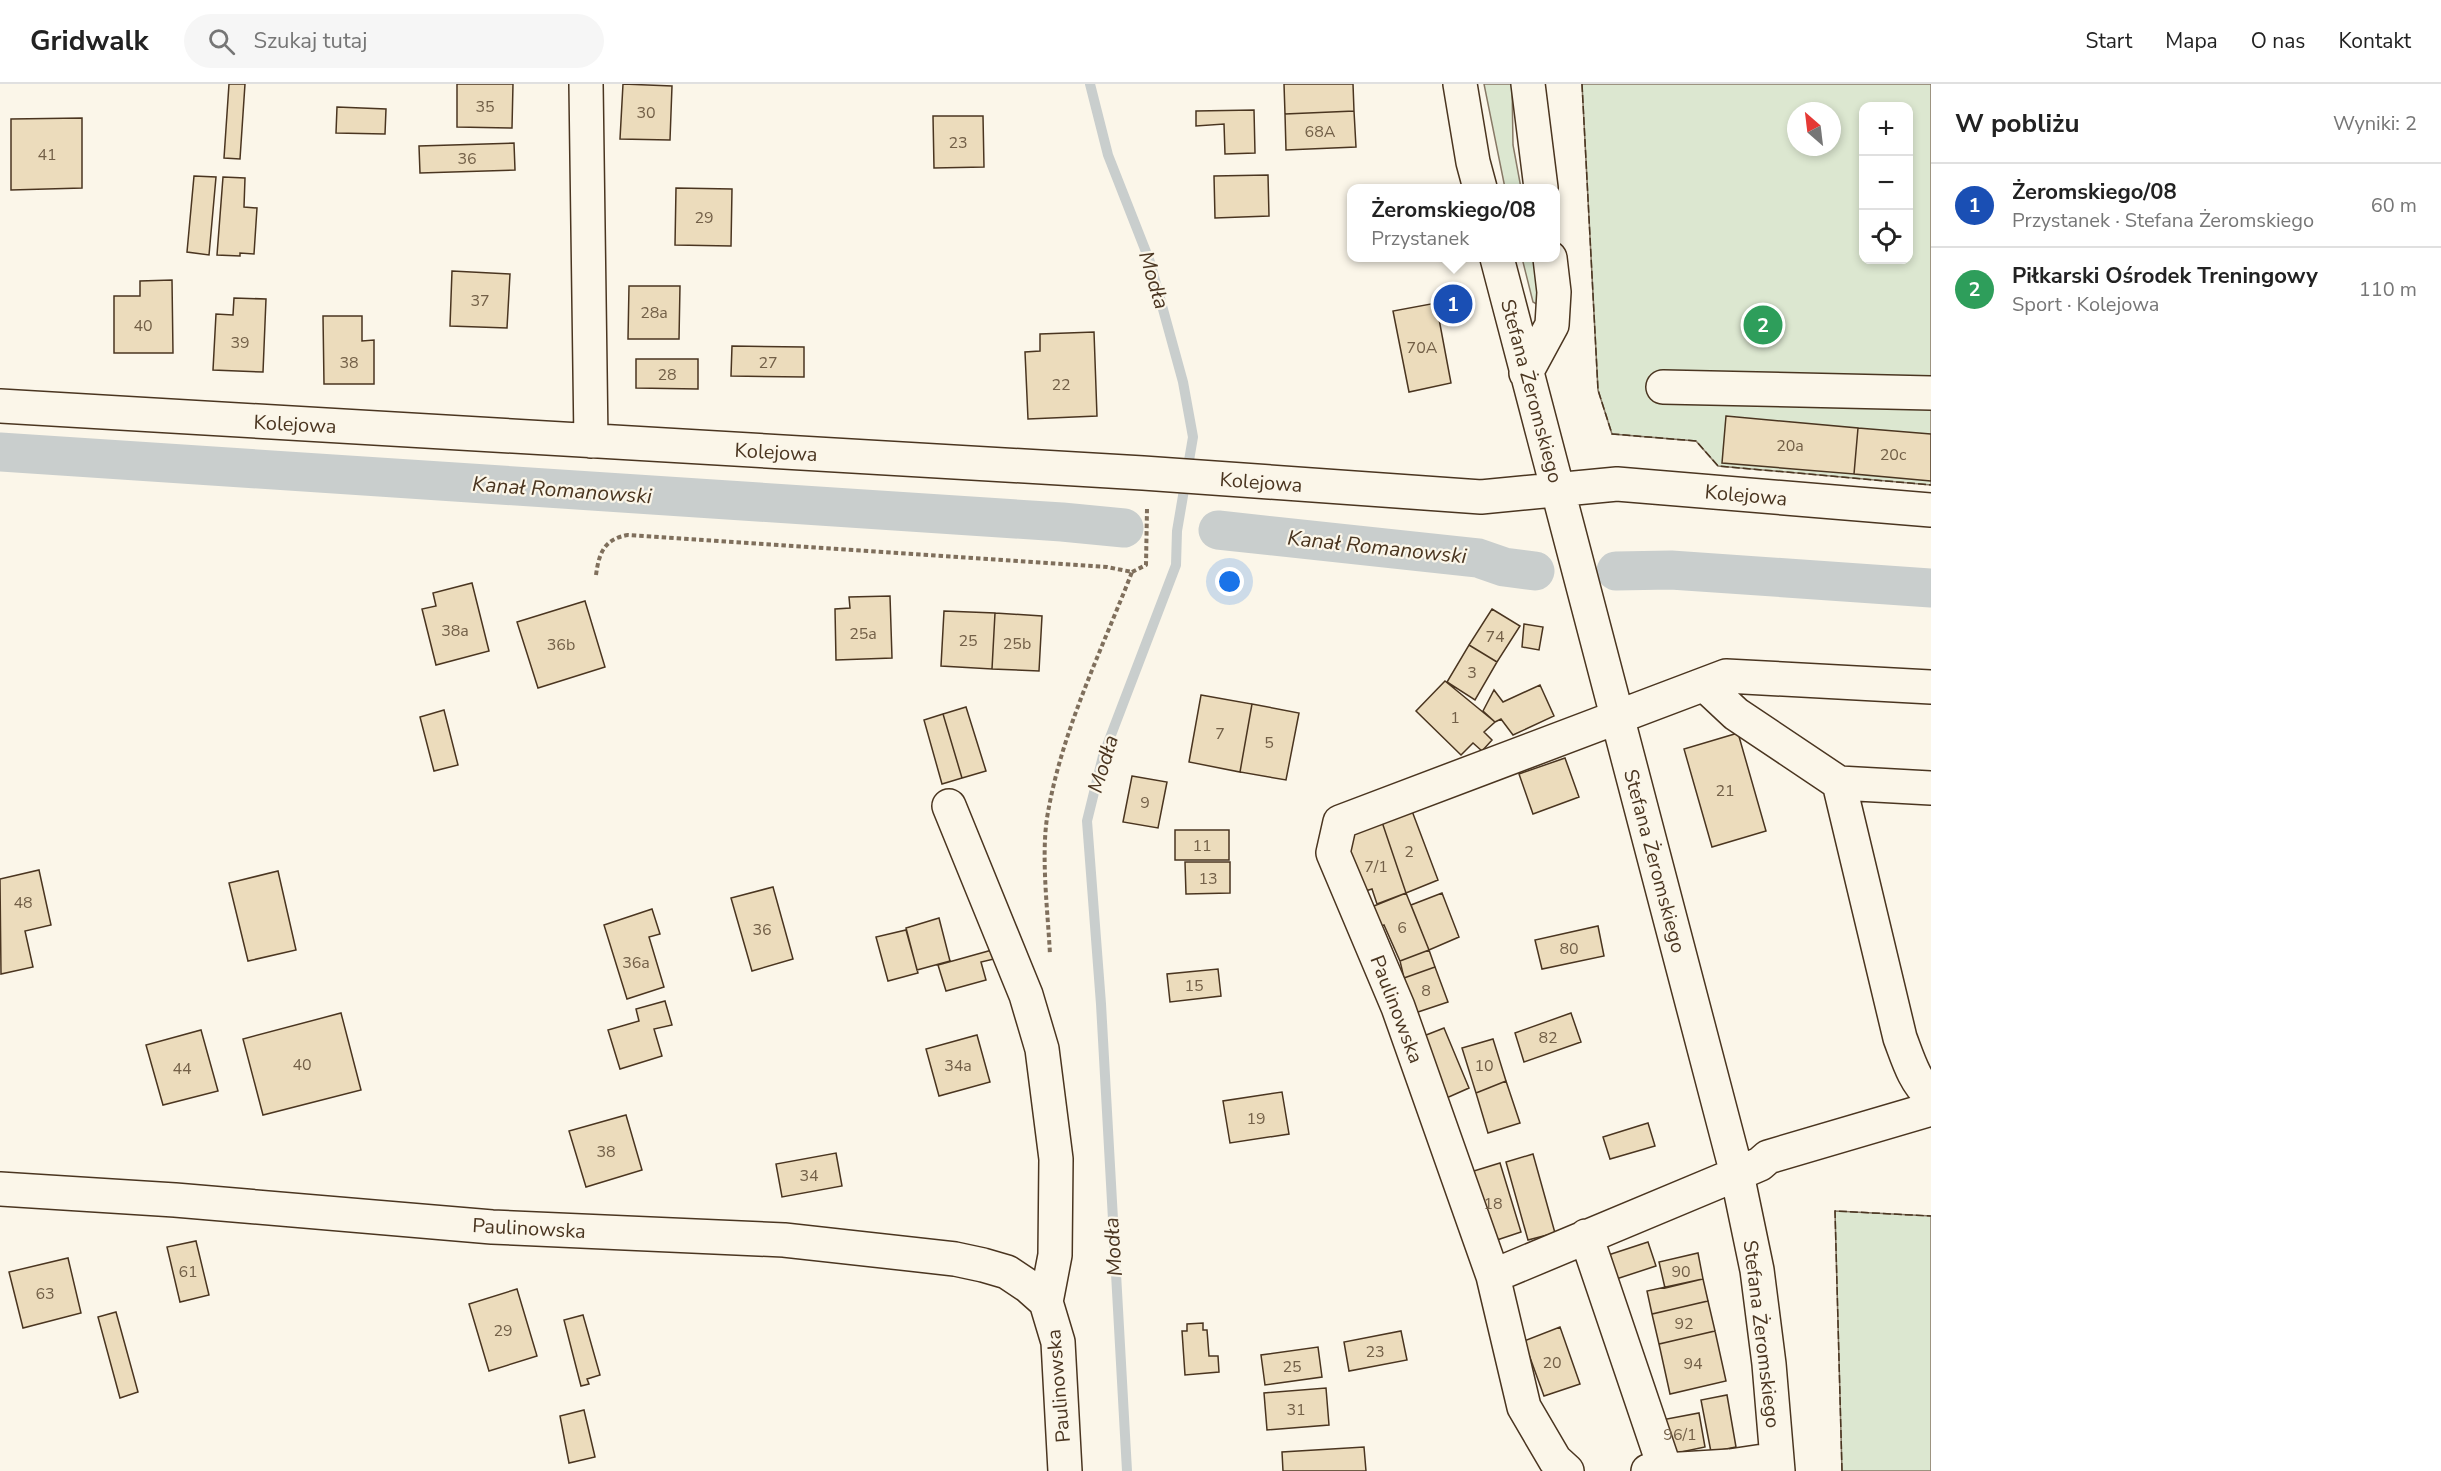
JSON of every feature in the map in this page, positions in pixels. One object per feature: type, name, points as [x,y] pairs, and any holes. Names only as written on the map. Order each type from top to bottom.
[{"type":"street","points":[[586,84],[591,441]]},
{"type":"street","points":[[1460,84],[1479,184]]},
{"type":"street","points":[[1528,84],[1540,184]]},
{"type":"street","name":"Stefana Żeromskiego","points":[[1498,262],[1737,1174],[1757,1270],[1778,1465]]},
{"type":"street","points":[[1526,373],[1552,325],[1554,292],[1550,262]]},
{"type":"street","points":[[1663,387],[1931,393]]},
{"type":"street","name":"Kolejowa","points":[[0,406],[591,441],[1145,486],[1221,479],[1481,497],[1617,484],[1931,510]]},
{"type":"street","points":[[1617,717],[1726,676],[1931,687]]},
{"type":"street","points":[[1705,685],[1736,714],[1839,783],[1931,788]]},
{"type":"street","name":"Paulinowska","points":[[1567,1471],[1556,1461],[1524,1407],[1492,1276],[1398,1007],[1333,854],[1341,822],[1617,717]]},
{"type":"street","points":[[1839,783],[1900,1038],[1912,1070],[1922,1088],[1931,1096]]},
{"type":"street","name":"Paulinowska","points":[[949,806],[1008,956],[1026,995],[1042,1049],[1056,1159],[1055,1255],[1046,1302],[1058,1342],[1065,1471]]},
{"type":"street","points":[[1492,1276],[1737,1174],[1760,1164],[1768,1157],[1931,1109]]},
{"type":"street","name":"Paulinowska","points":[[0,1189],[175,1200],[492,1227],[784,1240],[955,1259],[983,1265],[1007,1272],[1046,1302]]},
{"type":"street","points":[[1586,1236],[1657,1470],[1778,1465]]},
{"type":"path","points":[[596,575],[598,556],[606,544],[616,537],[628,535],[1107,567],[1132,572],[1146,565],[1145,486]]},
{"type":"path","points":[[1051,965],[1046,870],[1047,820],[1070,729],[1132,572]]},
{"type":"green space","points":[[1484,84],[1512,84],[1513,145],[1520,184],[1504,184]]},
{"type":"green space","points":[[1582,84],[1931,84],[1931,485],[1718,466],[1696,441],[1612,434],[1598,390]]},
{"type":"green space","points":[[1523,262],[1537,262],[1538,305],[1533,302]]},
{"type":"green space","points":[[1835,1211],[1931,1216],[1931,1471],[1842,1471]]},
{"type":"building","points":[[229,84],[245,84],[240,159],[224,158]]},
{"type":"building","points":[[457,84],[513,84],[512,128],[457,127]]},
{"type":"building","points":[[623,84],[672,86],[670,140],[620,139]]},
{"type":"building","points":[[1284,84],[1353,84],[1354,111],[1285,114]]},
{"type":"building","points":[[337,107],[386,109],[385,134],[336,133]]},
{"type":"building","points":[[1254,110],[1255,153],[1225,154],[1224,124],[1196,126],[1196,111]]},
{"type":"building","points":[[1354,111],[1356,147],[1286,150],[1285,114]]},
{"type":"building","points":[[933,116],[983,116],[984,167],[934,168]]},
{"type":"building","points":[[82,118],[82,188],[11,190],[11,119]]},
{"type":"building","points":[[514,143],[515,170],[420,173],[419,146]]},
{"type":"building","points":[[1268,175],[1269,216],[1215,218],[1214,176]]},
{"type":"building","points":[[194,176],[216,177],[209,255],[187,252]]},
{"type":"building","points":[[223,177],[245,178],[244,207],[257,208],[254,254],[217,255]]},
{"type":"building","points":[[676,188],[732,189],[731,246],[675,245]]},
{"type":"building","points":[[452,271],[510,274],[507,328],[450,326]]},
{"type":"building","points":[[172,280],[173,353],[114,353],[114,296],[140,296],[140,281]]},
{"type":"building","points":[[629,286],[680,286],[679,339],[628,339]]},
{"type":"building","points":[[234,298],[266,299],[263,372],[213,370],[216,314],[233,315]]},
{"type":"building","points":[[1436,303],[1451,383],[1409,392],[1393,311]]},
{"type":"building","points":[[323,316],[362,316],[362,341],[374,340],[374,384],[324,384]]},
{"type":"building","points":[[1094,332],[1097,416],[1028,419],[1025,352],[1040,351],[1040,334]]},
{"type":"building","points":[[732,346],[804,347],[804,377],[731,376]]},
{"type":"building","points":[[636,359],[698,359],[698,389],[636,388]]},
{"type":"building","points":[[1726,416],[1858,428],[1854,474],[1722,463]]},
{"type":"building","points":[[1858,428],[1931,434],[1931,481],[1854,474]]},
{"type":"building","points":[[472,583],[489,651],[436,665],[422,609],[436,606],[433,593]]},
{"type":"building","points":[[890,596],[892,658],[836,660],[835,609],[850,608],[849,597]]},
{"type":"building","points":[[585,601],[605,667],[538,688],[517,622]]},
{"type":"building","points":[[1492,609],[1520,626],[1497,662],[1469,645]]},
{"type":"building","points":[[944,611],[995,613],[992,669],[941,666]]},
{"type":"building","points":[[995,613],[1042,616],[1039,671],[992,669]]},
{"type":"building","points":[[1524,624],[1543,627],[1539,650],[1522,647]]},
{"type":"building","points":[[1469,645],[1497,662],[1475,700],[1447,682]]},
{"type":"building","points":[[1445,681],[1495,722],[1484,732],[1492,740],[1482,751],[1473,743],[1461,755],[1416,711]]},
{"type":"building","points":[[1540,685],[1554,716],[1513,735],[1501,719],[1495,722],[1483,711],[1494,690],[1503,702]]},
{"type":"building","points":[[1201,695],[1252,704],[1240,772],[1189,762]]},
{"type":"building","points":[[1252,704],[1299,713],[1286,780],[1240,772]]},
{"type":"building","points":[[966,707],[986,771],[962,778],[943,714]]},
{"type":"building","points":[[444,710],[458,765],[434,771],[420,717]]},
{"type":"building","points":[[943,714],[962,778],[942,784],[924,720]]},
{"type":"building","points":[[1738,733],[1766,831],[1712,847],[1684,749]]},
{"type":"building","points":[[1565,758],[1579,797],[1533,814],[1519,774]]},
{"type":"building","points":[[1132,776],[1167,782],[1158,828],[1123,822]]},
{"type":"building","points":[[1412,811],[1438,880],[1406,893],[1382,822]]},
{"type":"building","points":[[1382,822],[1406,893],[1377,904],[1372,889],[1362,892],[1347,840],[1352,832]]},
{"type":"building","points":[[1175,830],[1229,830],[1229,860],[1175,860]]},
{"type":"building","points":[[1185,862],[1230,862],[1230,893],[1186,894]]},
{"type":"building","points":[[39,870],[51,925],[25,931],[33,967],[1,974],[0,879]]},
{"type":"building","points":[[278,871],[296,950],[248,961],[229,883]]},
{"type":"building","points":[[773,887],[793,959],[752,971],[731,898]]},
{"type":"building","points":[[1406,893],[1429,950],[1400,961],[1384,925],[1371,930],[1364,910]]},
{"type":"building","points":[[1442,893],[1459,937],[1429,950],[1411,905]]},
{"type":"building","points":[[652,909],[660,934],[649,937],[664,987],[627,999],[604,925]]},
{"type":"building","points":[[939,918],[950,961],[917,970],[906,928]]},
{"type":"building","points":[[1598,926],[1604,956],[1542,969],[1535,940]]},
{"type":"building","points":[[906,930],[918,973],[888,981],[876,937]]},
{"type":"building","points":[[992,950],[994,959],[981,962],[986,980],[946,991],[938,965]]},
{"type":"building","points":[[1429,950],[1435,967],[1404,978],[1400,961]]},
{"type":"building","points":[[1435,967],[1448,1002],[1415,1013],[1404,978]]},
{"type":"building","points":[[1218,969],[1221,996],[1170,1002],[1167,974]]},
{"type":"building","points":[[665,1001],[672,1025],[654,1029],[662,1056],[620,1069],[608,1030],[639,1021],[636,1009]]},
{"type":"building","points":[[341,1013],[361,1090],[263,1115],[243,1039]]},
{"type":"building","points":[[1571,1013],[1581,1042],[1524,1062],[1515,1033]]},
{"type":"building","points":[[1444,1028],[1469,1088],[1442,1100],[1416,1039]]},
{"type":"building","points":[[201,1030],[218,1091],[163,1105],[146,1045]]},
{"type":"building","points":[[977,1035],[990,1082],[939,1096],[926,1049]]},
{"type":"building","points":[[1493,1039],[1506,1081],[1476,1093],[1462,1048]]},
{"type":"building","points":[[1506,1081],[1520,1123],[1488,1133],[1476,1093]]},
{"type":"building","points":[[1282,1092],[1289,1134],[1230,1143],[1223,1101]]},
{"type":"building","points":[[626,1115],[642,1170],[586,1187],[569,1131]]},
{"type":"building","points":[[1648,1123],[1655,1146],[1610,1159],[1603,1137]]},
{"type":"building","points":[[836,1153],[842,1186],[782,1197],[776,1164]]},
{"type":"building","points":[[1533,1154],[1555,1233],[1528,1240],[1506,1162]]},
{"type":"building","points":[[1500,1163],[1521,1232],[1485,1244],[1464,1174]]},
{"type":"building","points":[[196,1241],[209,1295],[180,1302],[167,1247]]},
{"type":"building","points":[[1648,1242],[1656,1266],[1604,1283],[1596,1259]]},
{"type":"building","points":[[1698,1253],[1703,1279],[1665,1288],[1659,1262]]},
{"type":"building","points":[[68,1258],[81,1313],[23,1328],[9,1272]]},
{"type":"building","points":[[1703,1279],[1708,1301],[1652,1314],[1647,1291]]},
{"type":"building","points":[[517,1289],[537,1356],[489,1371],[469,1304]]},
{"type":"building","points":[[1708,1301],[1715,1331],[1659,1344],[1652,1314]]},
{"type":"building","points":[[116,1312],[138,1392],[120,1398],[98,1317]]},
{"type":"building","points":[[583,1315],[600,1375],[587,1379],[589,1384],[581,1386],[564,1320]]},
{"type":"building","points":[[1203,1323],[1203,1330],[1207,1330],[1209,1356],[1218,1356],[1219,1372],[1185,1375],[1182,1331],[1187,1331],[1187,1324]]},
{"type":"building","points":[[1560,1327],[1580,1384],[1544,1396],[1524,1341]]},
{"type":"building","points":[[1401,1331],[1407,1360],[1349,1371],[1344,1342]]},
{"type":"building","points":[[1715,1331],[1726,1381],[1670,1394],[1659,1344]]},
{"type":"building","points":[[1318,1347],[1322,1377],[1265,1385],[1261,1355]]},
{"type":"building","points":[[1326,1388],[1329,1425],[1267,1430],[1264,1393]]},
{"type":"building","points":[[1727,1395],[1736,1447],[1711,1452],[1701,1400]]},
{"type":"building","points":[[584,1410],[595,1457],[569,1463],[560,1416]]},
{"type":"building","points":[[1699,1413],[1705,1447],[1662,1456],[1656,1421]]},
{"type":"building","points":[[1364,1447],[1366,1471],[1283,1471],[1282,1452]]},
{"type":"waterway","name":"Modła","points":[[1090,84],[1108,155],[1150,262],[1183,382],[1193,437],[1177,531],[1176,565],[1103,756],[1087,821],[1101,1004],[1127,1471]]},
{"type":"waterway","name":"Kanał Romanowski","points":[[0,452],[1062,522],[1124,528]]},
{"type":"waterway","name":"Kanał Romanowski","points":[[1218,530],[1478,558],[1504,567],[1535,571]]},
{"type":"waterway","name":"Kanał Romanowski","points":[[1616,571],[1671,570],[1931,588]]},
{"type":"fence","points":[[1582,84],[1598,390],[1612,434],[1696,441],[1718,466],[1931,485]]},
{"type":"fence","points":[[1842,1471],[1835,1211],[1931,1216]]},
{"type":"place","name":"Żeromskiego/08","points":[[1453,304]]},
{"type":"place","name":"Piłkarski Ośrodek Treningowy","points":[[1763,325]]}]
